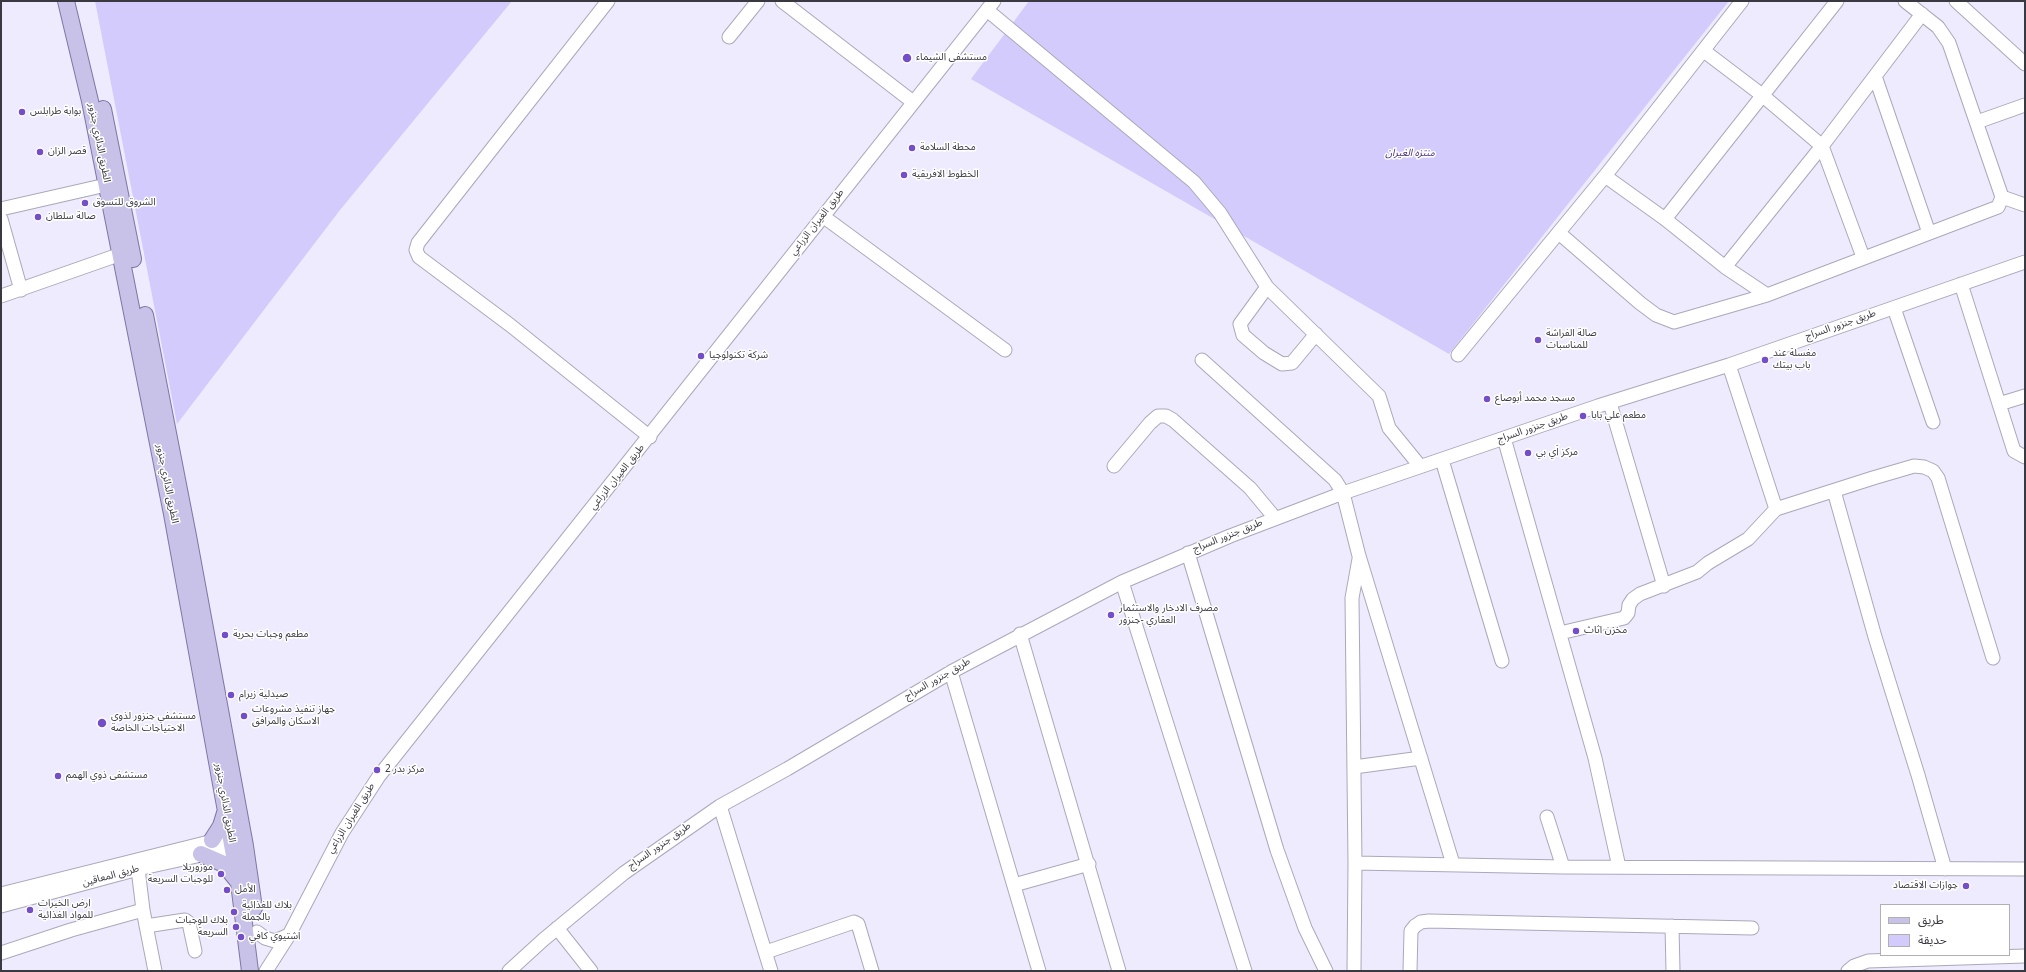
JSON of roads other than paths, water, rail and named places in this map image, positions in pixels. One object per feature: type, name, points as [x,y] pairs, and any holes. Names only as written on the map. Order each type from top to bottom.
[{"type":"main road","name":"الطريق الدائري جنزور","points":[[66,1],[90,102],[121,254],[172,514],[225,810],[238,841],[239,883],[250,971]]},
{"type":"main road","name":"الطريق الدائري جنزور","points":[[77,1],[110,142],[163,404],[238,841],[258,932],[261,971]]},
{"type":"main road","points":[[212,840],[222,826],[225,810]]},
{"type":"main road","points":[[201,854],[224,864],[239,883]]},
{"type":"street","points":[[608,1],[418,243],[416,250],[419,257],[510,324],[650,437]]},
{"type":"street","points":[[728,36],[758,1]]},
{"type":"street","points":[[782,1],[914,102]]},
{"type":"street","points":[[1458,355],[1605,176],[1742,1]]},
{"type":"street","points":[[1665,219],[1837,1]]},
{"type":"street","points":[[1559,233],[1640,303],[1664,320],[1674,322],[1767,295],[1863,257],[1998,207],[2002,197],[1949,43],[1938,27],[1904,1]]},
{"type":"street","points":[[1956,1],[2025,64]]},
{"type":"street","points":[[990,6],[1194,182],[1220,213],[1267,287],[1379,396],[1389,428],[1420,466]]},
{"type":"street","name":"طريق الغيران الزراعي","points":[[266,971],[289,935],[326,862],[379,776],[650,437],[990,6]]},
{"type":"street","points":[[1725,267],[1822,146],[1922,14]]},
{"type":"street","points":[[1704,51],[1762,95],[1822,146],[1863,257]]},
{"type":"street","points":[[1875,76],[1930,233]]},
{"type":"street","points":[[1977,122],[2025,105]]},
{"type":"street","points":[[1605,176],[1665,219],[1725,267],[1767,295]]},
{"type":"street","points":[[1,209],[106,185]]},
{"type":"street","points":[[2002,197],[2024,203]]},
{"type":"street","points":[[824,216],[1005,350]]},
{"type":"street","points":[[1,219],[21,290]]},
{"type":"street","points":[[1,296],[121,254]]},
{"type":"street","name":"طريق جنزور السراج","points":[[509,971],[557,928],[641,860],[720,806],[788,769],[951,672],[1020,634],[1122,582],[1274,518],[1343,493],[1504,438],[1729,365],[2025,262]]},
{"type":"street","points":[[1961,284],[2014,451],[2025,457]]},
{"type":"street","points":[[1267,287],[1240,324],[1243,335],[1282,364],[1292,362],[1316,334]]},
{"type":"street","points":[[1894,308],[1933,422]]},
{"type":"street","points":[[1202,360],[1335,480],[1343,493],[1359,556],[1452,864]]},
{"type":"street","points":[[1729,365],[1776,509]]},
{"type":"street","points":[[2000,404],[2025,396]]},
{"type":"street","points":[[1610,403],[1664,586]]},
{"type":"street","points":[[1114,466],[1150,423],[1158,416],[1166,416],[1250,488],[1274,518]]},
{"type":"street","points":[[1504,438],[1595,758],[1619,867]]},
{"type":"street","points":[[1442,460],[1502,661]]},
{"type":"street","points":[[1560,633],[1624,618],[1628,613],[1629,605],[1633,599],[1640,594],[1697,572],[1708,563],[1748,539],[1776,509],[1914,466],[1933,470],[1938,478],[1993,658]]},
{"type":"street","points":[[1834,490],[1875,637],[1918,775],[1945,869]]},
{"type":"street","points":[[1188,553],[1277,850],[1306,928],[1326,971]]},
{"type":"street","points":[[1354,971],[1355,863],[1352,598],[1359,556]]},
{"type":"street","points":[[1122,582],[1246,971]]},
{"type":"street","points":[[1020,634],[1120,971]]},
{"type":"street","points":[[951,672],[1039,971]]},
{"type":"street","points":[[1354,767],[1420,758]]},
{"type":"street","points":[[720,806],[771,971]]},
{"type":"street","points":[[1547,817],[1563,867]]},
{"type":"street","name":"طريق المعاقين","points":[[1,894],[212,840],[238,841]]},
{"type":"street","name":"طريق المعاقين","points":[[1,906],[138,869],[201,854],[238,841]]},
{"type":"street","points":[[1355,863],[1563,867],[2025,869]]},
{"type":"street","points":[[1014,884],[1089,864]]},
{"type":"street","points":[[138,869],[143,910],[155,971]]},
{"type":"street","points":[[1,953],[71,930],[143,910]]},
{"type":"street","points":[[146,926],[185,920],[189,923],[195,951]]},
{"type":"street","points":[[766,952],[854,922],[858,924],[872,971]]},
{"type":"street","points":[[1410,971],[1411,931],[1421,922],[1752,928]]},
{"type":"street","points":[[1672,926],[1673,971]]},
{"type":"street","points":[[557,928],[591,971]]},
{"type":"street","points":[[258,932],[270,941],[275,941],[289,935]]},
{"type":"street","points":[[1848,971],[1854,966],[1868,961],[2025,956]]},
{"type":"place","name":"مستشفى الشيماء","points":[[907,58]]},
{"type":"place","name":"بوابة طرابلس","points":[[22,112]]},
{"type":"place","name":"محطة السلامة","points":[[912,148]]},
{"type":"place","name":"قصر الزان","points":[[40,152]]},
{"type":"place","name":"الخطوط الافريقية","points":[[904,175]]},
{"type":"place","name":"الشروق للتسوق","points":[[85,203]]},
{"type":"place","name":"صالة سلطان","points":[[38,217]]},
{"type":"place","name":"صالة الفراشة للمناسبات","points":[[1538,340]]},
{"type":"place","name":"شركة تكنولوجيا","points":[[701,356]]},
{"type":"place","name":"مغسلة عند باب بيتك","points":[[1765,360]]},
{"type":"place","name":"مسجد محمد أبوصاع","points":[[1487,399]]},
{"type":"place","name":"مطعم علي بابا","points":[[1583,416]]},
{"type":"place","name":"مركز اَي بي","points":[[1528,453]]},
{"type":"place","name":"مصرف الادخار والاستثمار العقاري -جنزور","points":[[1111,615]]},
{"type":"place","name":"مخزن اثاث","points":[[1576,631]]},
{"type":"place","name":"مطعم وجبات بحرية","points":[[225,635]]},
{"type":"place","name":"صيدلية زيرام","points":[[231,695]]},
{"type":"place","name":"جهاز تنفيذ مشروعات الاسكان والمرافق","points":[[244,716]]},
{"type":"place","name":"مستشفي جنزور لذوي الاحتياجات الخاصة","points":[[102,723]]},
{"type":"place","name":"مركز بدر 2","points":[[377,770]]},
{"type":"place","name":"مستشفى ذوي الهمم","points":[[58,776]]},
{"type":"place","name":"موزوريلا للوجبات السريعة","points":[[221,874]]},
{"type":"place","name":"جوازات الاقتصاد","points":[[1966,886]]},
{"type":"place","name":"الأمل","points":[[227,890]]},
{"type":"place","name":"ارض الخيرات للمواد الغذائية","points":[[30,910]]},
{"type":"place","name":"بلاك للغذائية بالجملة","points":[[234,912]]},
{"type":"place","name":"بلاك للوجبات السريعة","points":[[236,927]]},
{"type":"place","name":"اشتيوي كافي","points":[[241,937]]},
{"type":"park label","name":"منتزه الغيران","points":[[1410,154]]}]
